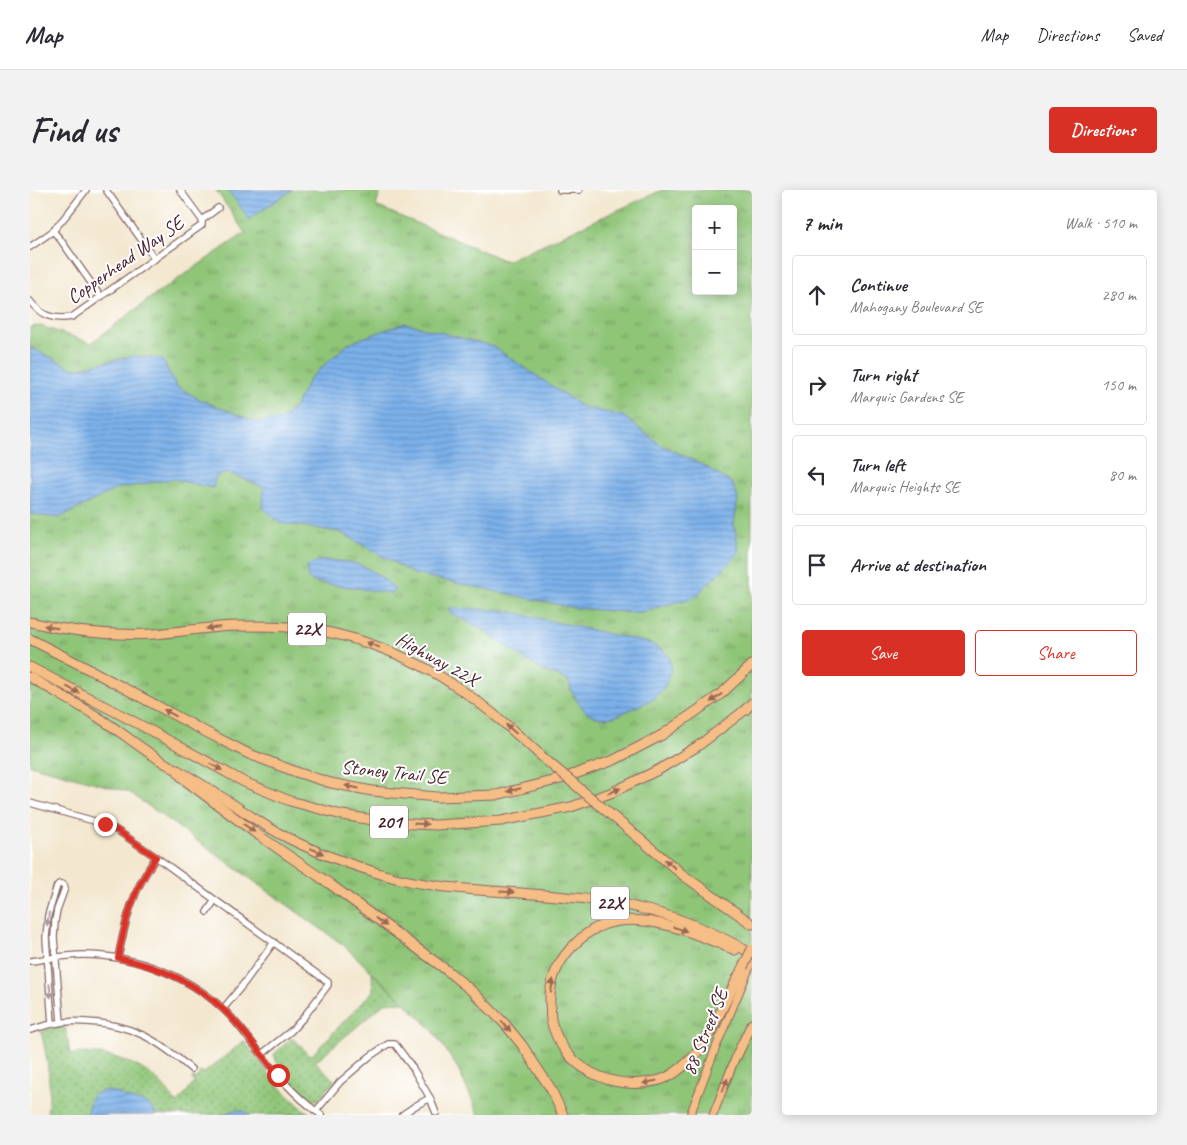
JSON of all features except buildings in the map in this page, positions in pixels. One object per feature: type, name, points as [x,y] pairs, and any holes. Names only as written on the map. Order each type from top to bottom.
[{"type":"highway","name":"Highway 22X","points":[[30,622],[57,629],[122,635],[239,626],[288,626],[328,632],[366,642],[396,654],[460,688],[683,874],[752,924]]},
{"type":"highway","name":"Stoney Trail SE","points":[[30,639],[202,730],[266,761],[331,783],[372,791],[437,797],[496,795],[561,779],[614,760],[662,735],[721,694],[752,665]]},
{"type":"highway","name":"201","points":[[30,667],[244,782],[290,801],[342,815],[392,823],[436,825],[502,821],[571,807],[613,792],[660,769],[698,746],[752,703]]},
{"type":"highway","name":"22X","points":[[30,677],[98,718],[169,766],[190,777],[269,828],[335,859],[382,875],[424,884],[547,895],[639,908],[699,927],[727,939],[752,955]]},
{"type":"highway","points":[[169,766],[246,826],[330,884],[473,992],[505,1024],[522,1045],[551,1089],[563,1115]]},
{"type":"highway","points":[[752,948],[746,969],[707,1038],[692,1058],[677,1071],[662,1080],[641,1084],[620,1083],[602,1078],[586,1070],[562,1046],[551,1018],[551,986],[563,958],[582,938],[593,930],[619,921],[640,921],[670,926],[703,936],[752,955]]},
{"type":"highway","points":[[736,1055],[752,1024]]},
{"type":"main road","name":"88 Street SE","points":[[690,1115],[746,969],[752,962]]},
{"type":"main road","name":"88 Street SE","points":[[714,1115],[752,1018]]},
{"type":"street","points":[[30,246],[53,230],[86,190]]},
{"type":"street","points":[[106,190],[155,259]]},
{"type":"street","name":"Copperhead Way SE","points":[[30,301],[43,315],[62,319],[72,317],[198,228],[202,225],[202,220],[180,190]]},
{"type":"street","points":[[560,190],[579,190]]},
{"type":"street","points":[[202,220],[218,208]]},
{"type":"street","points":[[53,230],[100,297]]},
{"type":"street","points":[[30,803],[105,824],[118,831],[328,982],[328,985],[303,1018],[291,1031],[262,1054]]},
{"type":"street","points":[[118,958],[125,924],[134,897],[156,857]]},
{"type":"street","points":[[52,1024],[46,938],[48,915],[57,886],[62,884],[65,888],[57,910],[54,927],[60,1022]]},
{"type":"street","points":[[207,912],[215,900]]},
{"type":"street","points":[[223,1009],[274,942]]},
{"type":"street","points":[[30,962],[83,955],[118,958],[147,966],[195,988],[223,1009],[286,1084],[318,1113],[340,1082],[369,1057],[388,1044],[395,1044],[412,1067],[436,1112]]},
{"type":"street","points":[[30,1030],[60,1022],[76,1021],[111,1024],[149,1037],[173,1053],[191,1069]]},
{"type":"street","points":[[402,1115],[430,1098]]},
{"type":"green space","points":[[216,190],[381,190],[376,206],[506,261],[662,190],[752,190],[752,1115],[479,1115],[457,1067],[433,1031],[342,944],[129,792],[30,765],[30,327],[41,326],[91,343],[153,296],[245,233]]},
{"type":"green space","points":[[372,973],[404,1002],[385,1003],[317,1060],[316,1062],[335,1081],[318,1100],[312,1100],[284,1072],[275,1059],[274,1054],[292,1038],[312,1055],[373,991]]},
{"type":"green space","points":[[65,1026],[70,1054],[100,1054],[130,1063],[156,1079],[175,1102],[178,1103],[194,1083],[192,1078],[197,1078],[200,1072],[204,1073],[244,1041],[283,1090],[311,1115],[47,1115],[48,1073],[41,1032]]},
{"type":"water","points":[[228,190],[292,190],[249,219]]},
{"type":"water","points":[[405,323],[492,346],[583,407],[623,416],[661,445],[701,464],[733,484],[738,499],[734,523],[739,553],[695,597],[637,613],[574,608],[414,574],[340,532],[280,523],[263,508],[264,487],[228,473],[216,476],[213,488],[172,479],[116,489],[59,518],[30,514],[30,347],[74,369],[133,356],[162,359],[176,386],[201,400],[256,422],[281,420],[294,408],[310,378],[349,343]]},
{"type":"water","points":[[325,560],[349,562],[366,568],[377,574],[395,590],[391,593],[309,580],[307,567],[312,563]]},
{"type":"water","points":[[448,608],[503,610],[649,643],[664,651],[670,659],[671,669],[665,686],[654,699],[614,717],[600,718],[587,713],[579,704],[569,682],[535,666],[479,627],[450,613]]},
{"type":"water","points":[[101,1091],[113,1092],[145,1103],[152,1108],[156,1115],[87,1115],[92,1098]]},
{"type":"water","points":[[235,1110],[243,1111],[250,1115],[224,1115]]},
{"type":"route","points":[[105,824],[156,857],[134,897],[125,924],[118,958],[164,972],[185,982],[205,995],[223,1009],[278,1075]]}]
